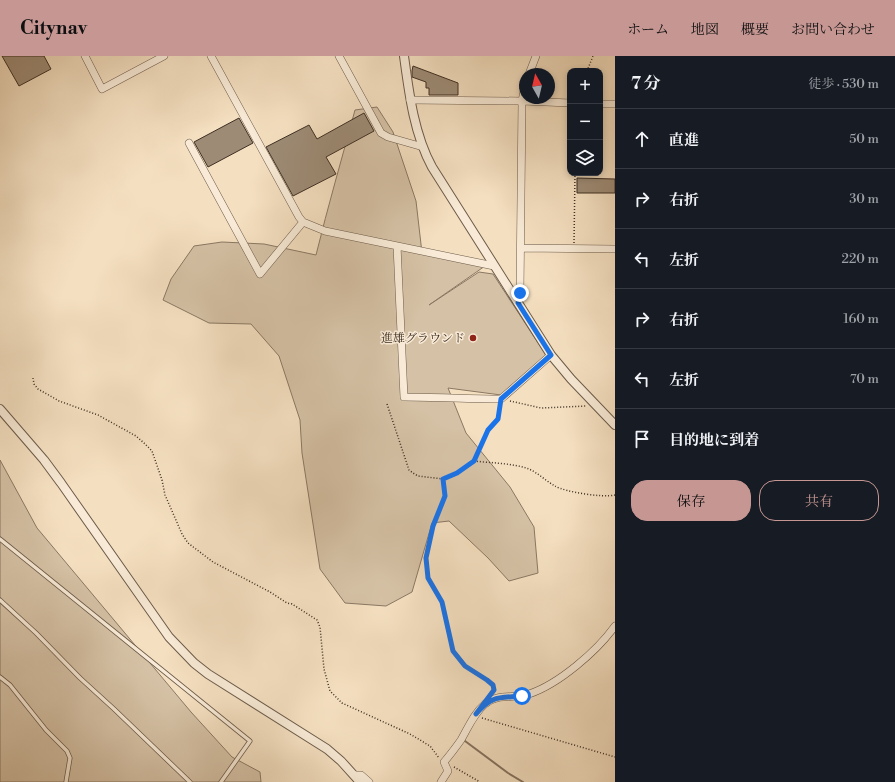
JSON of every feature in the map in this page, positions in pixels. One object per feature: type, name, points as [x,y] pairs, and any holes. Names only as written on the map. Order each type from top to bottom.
[{"type":"street","points":[[85,56],[102,89],[164,56]]},
{"type":"street","points":[[211,56],[298,217],[303,222],[325,231],[494,266]]},
{"type":"street","points":[[339,56],[381,133],[423,147]]},
{"type":"street","points":[[404,56],[410,100],[423,147],[432,167],[551,355],[571,380],[615,425]]},
{"type":"street","points":[[531,68],[536,56]]},
{"type":"street","points":[[410,100],[519,101]]},
{"type":"street","points":[[555,102],[567,103]]},
{"type":"street","points":[[518,303],[520,293],[521,248],[522,104]]},
{"type":"street","points":[[603,104],[615,104]]},
{"type":"street","points":[[188,143],[260,274],[303,222]]},
{"type":"street","points":[[397,246],[404,397],[501,399],[551,355]]},
{"type":"street","points":[[521,248],[615,249]]},
{"type":"street","points":[[0,409],[44,460],[169,637],[181,651],[208,674],[327,749],[342,760],[360,782]]},
{"type":"street","points":[[441,782],[448,772],[444,762],[461,739],[476,714],[485,704],[491,700],[530,694],[557,680],[571,670],[601,642],[615,626]]},
{"type":"street","points":[[355,775],[361,775],[369,782]]},
{"type":"lane","points":[[0,539],[220,716],[250,742],[221,782]]},
{"type":"lane","points":[[0,600],[190,782]]},
{"type":"lane","points":[[0,677],[10,685],[46,730],[67,751],[70,758],[66,782]]},
{"type":"path","points":[[589,68],[592,56]]},
{"type":"path","points":[[574,249],[575,176]]},
{"type":"path","points":[[33,378],[34,384],[38,390],[59,401],[98,415],[136,436],[152,451],[162,480],[165,495],[182,534],[188,543],[213,562],[270,592],[287,603],[292,604],[317,620],[320,627],[324,669],[330,691],[342,703],[410,734],[430,746],[444,762],[480,782]]},
{"type":"path","points":[[386,404],[409,470],[412,474],[443,479],[462,470],[474,461],[488,430],[498,419],[501,399],[541,408],[595,406]]},
{"type":"path","points":[[474,461],[529,469],[556,487],[570,491],[608,497],[615,495]]},
{"type":"path","points":[[443,479],[445,496],[432,532],[426,558],[426,571],[428,578],[442,602],[453,651],[465,666],[493,685],[494,690],[490,696]]},
{"type":"path","points":[[476,714],[484,719],[615,757]]},
{"type":"shaded area","points":[[377,107],[393,132],[416,201],[422,253],[485,266],[429,305],[479,272],[493,274],[546,355],[501,395],[448,388],[466,433],[510,487],[534,527],[538,573],[509,581],[488,558],[449,521],[432,523],[412,592],[386,606],[345,603],[320,569],[302,453],[300,420],[279,356],[251,324],[209,323],[163,300],[171,279],[194,246],[222,242],[264,244],[316,255],[355,110]]},
{"type":"shaded area","points":[[0,460],[37,528],[191,712],[232,757],[260,772],[261,782],[0,782]]},
{"type":"building","points":[[2,56],[44,56],[51,69],[19,86]]},
{"type":"building","points":[[413,66],[458,83],[458,95],[429,95],[429,88],[426,88],[426,82],[412,77]]},
{"type":"building","points":[[364,113],[374,131],[326,157],[336,174],[293,196],[266,147],[309,125],[317,139]]},
{"type":"building","points":[[239,118],[253,143],[208,167],[194,142]]},
{"type":"building","points":[[577,178],[615,179],[615,193],[577,193]]},
{"type":"waterway","points":[[465,741],[508,773],[523,782]]},
{"type":"place","name":"進雄グラウンド","points":[[473,338]]},
{"type":"route","points":[[520,293],[518,303],[551,355],[501,399],[498,419],[488,430],[474,461],[457,473],[443,479],[445,496],[433,526],[426,558],[426,571],[428,578],[442,602],[453,651],[465,666],[493,685],[494,690],[476,714],[491,700],[522,696]]}]
